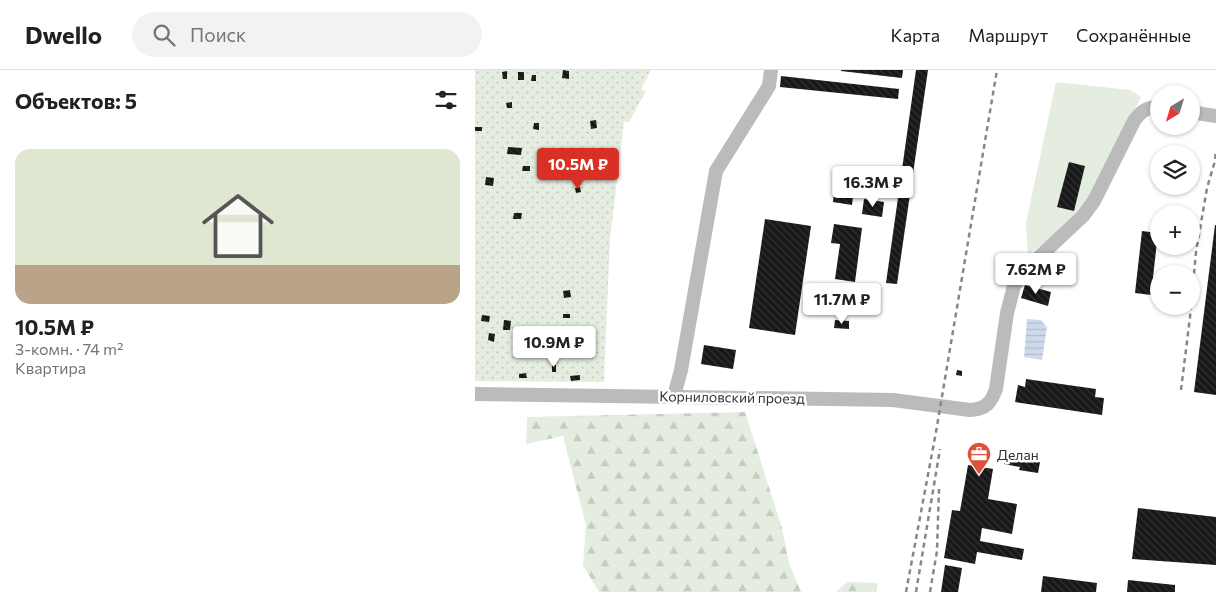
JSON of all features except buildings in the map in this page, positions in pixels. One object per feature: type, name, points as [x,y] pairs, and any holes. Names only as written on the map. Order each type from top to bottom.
[{"type":"street","points":[[674,396],[681,370],[716,171],[769,86],[771,70]]},
{"type":"street","name":"Корниловский проезд","points":[[475,394],[893,400],[970,410],[980,409],[992,399],[996,389],[1010,296],[1018,280],[1083,216],[1095,201],[1134,120],[1145,109],[1150,108]]},
{"type":"street","points":[[1200,113],[1216,116]]},
{"type":"green space","points":[[475,70],[651,70],[641,89],[646,91],[629,122],[624,121],[610,239],[604,382],[475,381]]},
{"type":"green space","points":[[1056,82],[1130,90],[1141,97],[1091,201],[1068,226],[1028,255],[1026,223]]},
{"type":"green space","points":[[745,412],[782,528],[789,563],[801,592],[599,592],[583,565],[586,525],[563,436],[526,444],[527,417]]},
{"type":"green space","points":[[847,582],[878,583],[876,592],[836,592]]},
{"type":"water","points":[[1027,319],[1041,320],[1047,327],[1042,360],[1024,357]]},
{"type":"railway","points":[[906,592],[936,432],[997,70]]},
{"type":"railway","points":[[1181,390],[1196,252],[1207,188],[1215,161],[1216,150]]},
{"type":"railway","points":[[916,592],[940,449]]},
{"type":"railway","points":[[930,592],[937,551],[939,489]]},
{"type":"place","name":"Делан","points":[[979,475]]}]
